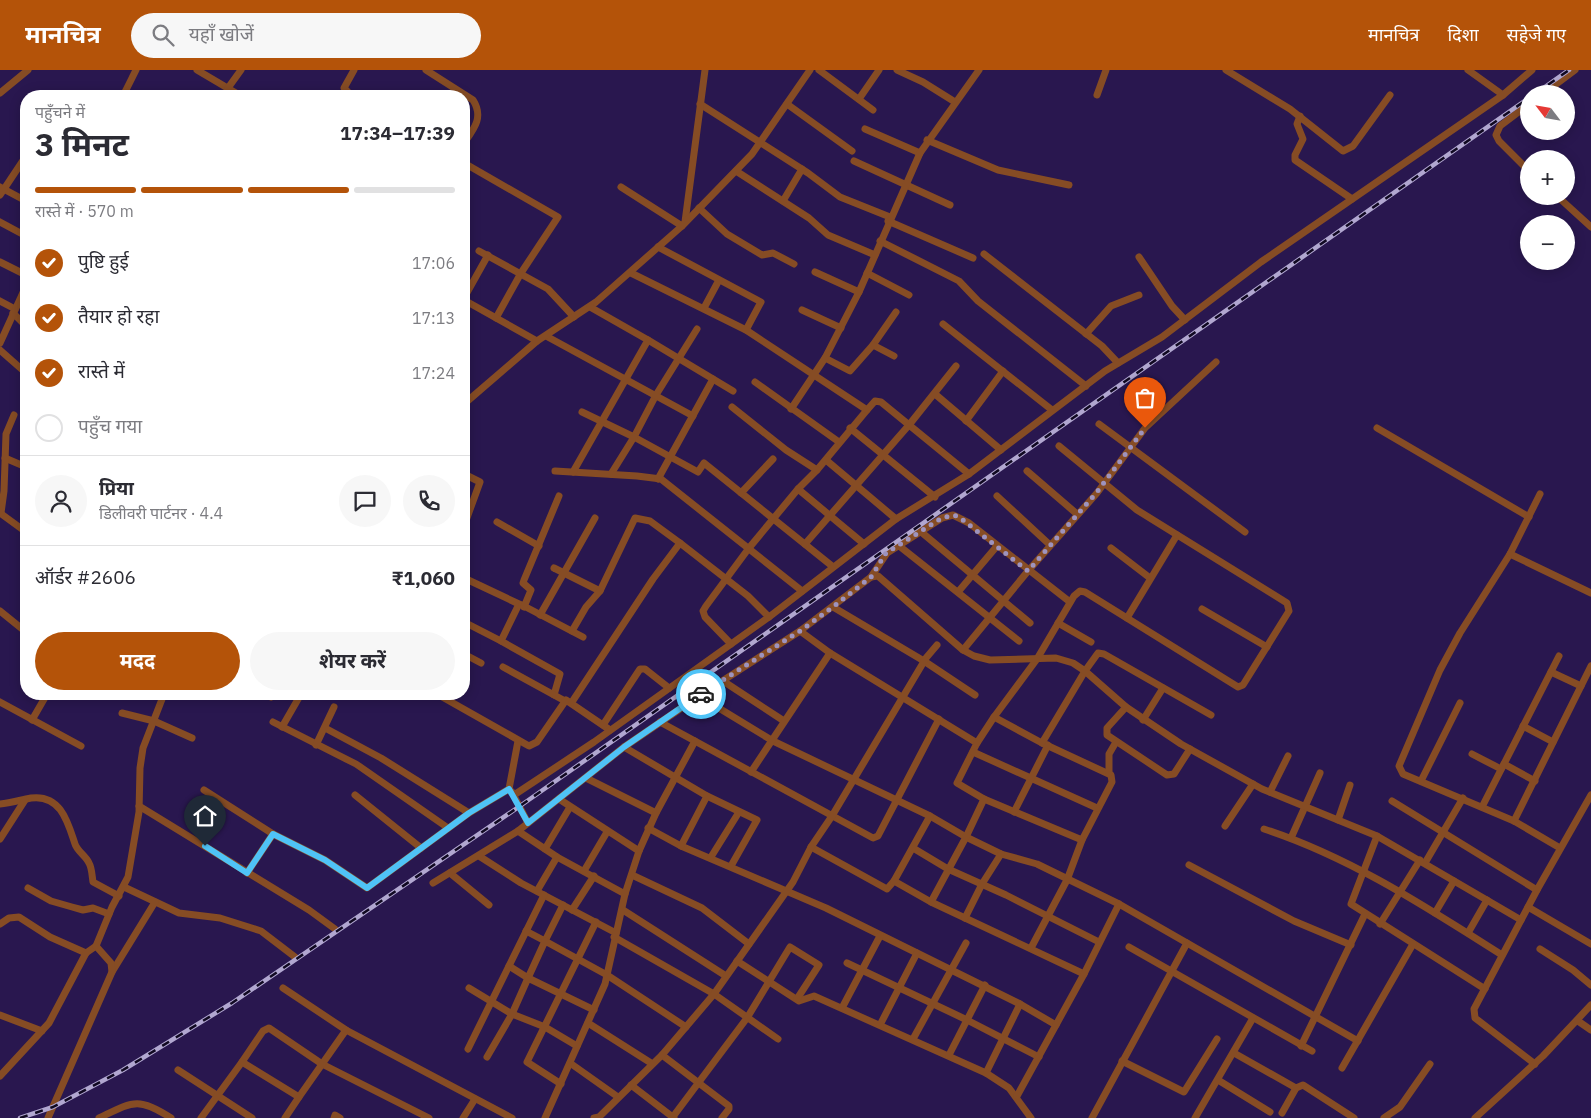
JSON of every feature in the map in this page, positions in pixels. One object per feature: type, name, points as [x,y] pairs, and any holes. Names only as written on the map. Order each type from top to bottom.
[{"type":"street","points":[[0,93],[28,70]]},
{"type":"street","points":[[126,90],[136,70]]},
{"type":"street","points":[[197,70],[231,90]]},
{"type":"street","points":[[228,88],[241,70]]},
{"type":"street","points":[[346,90],[344,88],[354,70]]},
{"type":"street","points":[[426,70],[457,90]]},
{"type":"street","points":[[684,224],[705,70]]},
{"type":"street","points":[[470,399],[536,341],[590,307],[631,273],[684,224],[761,143],[810,70]]},
{"type":"street","points":[[819,70],[873,110]]},
{"type":"street","points":[[859,99],[879,70]]},
{"type":"street","points":[[897,70],[923,82],[955,102]]},
{"type":"street","points":[[791,409],[814,376],[841,328],[859,292],[904,184],[927,140],[979,70]]},
{"type":"street","points":[[1097,95],[1106,70]]},
{"type":"street","points":[[1226,70],[1300,116],[1343,152],[1353,146],[1390,95]]},
{"type":"street","points":[[1468,70],[1503,95]]},
{"type":"street","points":[[204,790],[273,834],[325,860],[367,888],[469,813],[512,792],[610,730],[769,617],[832,566],[896,519],[970,474],[1052,410],[1118,363],[1185,320],[1261,262],[1503,95],[1532,70]]},
{"type":"street","points":[[1554,85],[1575,70]]},
{"type":"street","points":[[470,98],[478,107],[478,121],[470,134]]},
{"type":"street","points":[[700,104],[802,169],[840,197],[973,258]]},
{"type":"street","points":[[787,104],[852,151]]},
{"type":"street","points":[[1520,111],[1500,126],[1496,135],[1499,141],[1520,162]]},
{"type":"street","points":[[1300,116],[1297,124],[1303,139],[1295,155],[1296,160],[1352,199]]},
{"type":"street","points":[[865,129],[920,153]]},
{"type":"street","points":[[927,140],[998,170],[1069,185]]},
{"type":"street","points":[[854,161],[950,205]]},
{"type":"street","points":[[20,164],[1,190],[20,198]]},
{"type":"street","points":[[470,166],[558,216],[521,272],[496,318]]},
{"type":"street","points":[[783,201],[802,169]]},
{"type":"street","points":[[736,171],[809,218],[828,235],[875,255]]},
{"type":"street","points":[[621,187],[684,224]]},
{"type":"street","points":[[1568,205],[1590,223]]},
{"type":"street","points":[[699,208],[727,234],[746,246],[762,255],[773,253],[794,264]]},
{"type":"street","points":[[0,222],[20,233]]},
{"type":"street","points":[[880,241],[959,281],[978,301],[1086,386]]},
{"type":"street","points":[[658,248],[761,302],[746,330]]},
{"type":"street","points":[[479,251],[521,272],[548,289],[574,317]]},
{"type":"street","points":[[984,254],[1086,334],[1118,363]]},
{"type":"street","points":[[470,288],[488,255]]},
{"type":"street","points":[[1139,257],[1172,306],[1185,320]]},
{"type":"street","points":[[0,262],[20,272]]},
{"type":"street","points":[[815,272],[859,292]]},
{"type":"street","points":[[631,273],[746,330],[867,410]]},
{"type":"street","points":[[867,273],[909,295]]},
{"type":"street","points":[[704,308],[719,280]]},
{"type":"street","points":[[1086,334],[1111,306],[1139,295]]},
{"type":"street","points":[[0,342],[20,298]]},
{"type":"street","points":[[0,301],[14,311],[20,318]]},
{"type":"street","points":[[470,303],[536,341]]},
{"type":"street","points":[[590,307],[733,391]]},
{"type":"street","points":[[802,310],[841,328]]},
{"type":"street","points":[[825,358],[850,371],[873,345],[896,312]]},
{"type":"street","points":[[943,324],[1052,410]]},
{"type":"street","points":[[611,474],[697,329]]},
{"type":"street","points":[[546,336],[590,362],[693,416]]},
{"type":"street","points":[[573,472],[627,380],[648,340]]},
{"type":"street","points":[[873,345],[894,356]]},
{"type":"street","points":[[0,350],[20,368]]},
{"type":"street","points":[[963,650],[1050,545],[1104,484],[1129,447],[1162,411],[1216,362]]},
{"type":"street","points":[[805,544],[909,425],[956,366]]},
{"type":"street","points":[[966,421],[1003,371]]},
{"type":"street","points":[[658,479],[713,378]]},
{"type":"street","points":[[755,382],[839,442]]},
{"type":"street","points":[[935,394],[1001,450]]},
{"type":"street","points":[[731,644],[704,614],[706,606],[725,578],[798,489],[818,470],[850,428],[878,401],[970,474]]},
{"type":"street","points":[[732,407],[786,450],[818,470]]},
{"type":"street","points":[[582,412],[634,437],[698,472],[704,463],[832,566]]},
{"type":"street","points":[[14,415],[6,434],[0,513],[20,528]]},
{"type":"street","points":[[1098,424],[1245,532]]},
{"type":"street","points":[[850,428],[935,497]]},
{"type":"street","points":[[1377,428],[1529,517]]},
{"type":"street","points":[[1059,446],[1126,502],[1287,603],[1289,611],[1243,685],[1238,687],[1085,592],[1077,592],[1037,659],[977,743],[957,783],[984,799],[1082,840]]},
{"type":"street","points":[[5,458],[20,465]]},
{"type":"street","points":[[741,493],[773,459]]},
{"type":"street","points":[[826,460],[896,519]]},
{"type":"street","points":[[555,471],[658,479],[750,548],[802,591]]},
{"type":"street","points":[[1027,471],[1077,514]]},
{"type":"street","points":[[470,477],[480,482],[470,510]]},
{"type":"street","points":[[798,489],[864,544]]},
{"type":"street","points":[[1540,494],[1510,554],[1460,633],[1440,670],[1400,760],[1400,771],[1421,782],[1514,821],[1560,848]]},
{"type":"street","points":[[501,642],[531,590],[523,583],[559,496]]},
{"type":"street","points":[[997,496],[1050,545]]},
{"type":"street","points":[[433,883],[518,831],[624,747],[800,631],[871,577],[886,553],[942,518],[953,515],[964,520],[1070,602]]},
{"type":"street","points":[[540,615],[595,518]]},
{"type":"street","points":[[572,631],[586,607],[600,591],[635,518],[650,521],[680,543],[748,596],[769,617]]},
{"type":"street","points":[[497,522],[539,546]]},
{"type":"street","points":[[920,531],[1030,623]]},
{"type":"street","points":[[1127,618],[1177,535]]},
{"type":"street","points":[[447,700],[518,741],[529,746],[538,742],[680,543]]},
{"type":"street","points":[[898,545],[1019,641]]},
{"type":"street","points":[[958,592],[997,546]]},
{"type":"street","points":[[1111,548],[1150,578]]},
{"type":"street","points":[[1510,554],[1591,592]]},
{"type":"street","points":[[554,568],[600,591]]},
{"type":"street","points":[[871,577],[878,576],[882,578],[963,650],[974,656],[990,660],[1063,659],[1085,670],[1143,720],[1190,749],[1270,792],[1377,836],[1521,920]]},
{"type":"street","points":[[470,581],[583,637]]},
{"type":"street","points":[[833,607],[924,661],[975,695]]},
{"type":"street","points":[[1202,609],[1267,646]]},
{"type":"street","points":[[0,611],[20,627]]},
{"type":"street","points":[[1058,623],[1091,642]]},
{"type":"street","points":[[470,625],[560,674],[554,695]]},
{"type":"street","points":[[800,631],[830,653],[977,743]]},
{"type":"street","points":[[597,1118],[662,1055],[714,994],[786,891],[811,846],[832,816],[924,661],[937,645]]},
{"type":"street","points":[[751,772],[830,653]]},
{"type":"street","points":[[1014,812],[1032,778],[1045,744],[1085,670],[1098,653],[1104,654],[1211,715]]},
{"type":"street","points":[[1482,807],[1559,656]]},
{"type":"street","points":[[470,657],[481,663]]},
{"type":"street","points":[[1514,821],[1591,666]]},
{"type":"street","points":[[503,667],[568,701],[610,730]]},
{"type":"street","points":[[604,725],[640,669],[645,669],[669,688]]},
{"type":"street","points":[[1551,672],[1581,686]]},
{"type":"street","points":[[723,681],[784,721]]},
{"type":"street","points":[[1143,720],[1163,688]]},
{"type":"street","points":[[699,696],[773,741],[852,780],[896,799],[966,837],[1002,854],[1037,864],[1119,904],[1358,1041]]},
{"type":"street","points":[[32,720],[43,700]]},
{"type":"street","points":[[0,1076],[42,1031],[58,1009],[86,953],[96,946],[109,914],[128,877],[139,806],[140,768],[143,748],[162,700]]},
{"type":"street","points":[[282,727],[298,700]]},
{"type":"street","points":[[0,702],[81,746]]},
{"type":"street","points":[[1421,782],[1460,703]]},
{"type":"street","points":[[316,745],[334,707]]},
{"type":"street","points":[[1126,707],[1106,732],[1116,742],[1171,776],[1190,749]]},
{"type":"street","points":[[122,713],[154,721],[192,738]]},
{"type":"street","points":[[994,717],[1045,744],[1109,773]]},
{"type":"street","points":[[660,722],[876,838],[939,719]]},
{"type":"street","points":[[273,722],[356,764],[448,828]]},
{"type":"street","points":[[1523,726],[1553,742]]},
{"type":"street","points":[[325,728],[382,758],[469,813]]},
{"type":"street","points":[[518,741],[512,792],[528,823]]},
{"type":"street","points":[[546,1118],[594,1010],[607,974],[615,935],[623,910],[625,894],[648,828],[695,741]]},
{"type":"street","points":[[1031,948],[1067,880],[1082,840],[1112,782],[1109,773],[1109,754],[1116,742]]},
{"type":"street","points":[[624,747],[707,796],[756,820],[731,866]]},
{"type":"street","points":[[973,752],[1097,808]]},
{"type":"street","points":[[1472,754],[1535,780]]},
{"type":"street","points":[[1270,792],[1288,756]]},
{"type":"street","points":[[1291,838],[1320,774]]},
{"type":"street","points":[[586,778],[656,814]]},
{"type":"street","points":[[1225,826],[1253,784]]},
{"type":"street","points":[[1338,820],[1350,785]]},
{"type":"street","points":[[355,795],[420,848]]},
{"type":"street","points":[[1535,1064],[1475,1018],[1474,1009],[1537,890],[1591,795]]},
{"type":"street","points":[[681,846],[707,796]]},
{"type":"street","points":[[0,804],[40,798],[62,810],[72,831],[75,846],[89,863],[93,882],[119,896]]},
{"type":"street","points":[[1380,924],[1400,892],[1444,831],[1463,798]]},
{"type":"street","points":[[931,902],[984,799]]},
{"type":"street","points":[[0,839],[25,800]]},
{"type":"street","points":[[559,800],[639,851]]},
{"type":"street","points":[[1392,801],[1444,831],[1537,890]]},
{"type":"street","points":[[139,806],[309,910],[335,929]]},
{"type":"street","points":[[545,849],[570,807]]},
{"type":"street","points":[[711,857],[739,812]]},
{"type":"street","points":[[811,846],[887,889],[894,881],[930,816]]},
{"type":"street","points":[[648,828],[681,846],[731,866],[951,968],[1056,1025]]},
{"type":"street","points":[[1264,829],[1291,838],[1363,870],[1502,955]]},
{"type":"street","points":[[518,831],[557,857],[625,894]]},
{"type":"street","points":[[584,871],[607,832]]},
{"type":"street","points":[[247,873],[273,834]]},
{"type":"street","points":[[1377,836],[1351,900],[1354,908],[1485,989]]},
{"type":"street","points":[[913,848],[948,869],[1099,942]]},
{"type":"street","points":[[965,918],[982,884],[1002,854]]},
{"type":"street","points":[[479,856],[540,893],[596,922],[714,994],[778,1039]]},
{"type":"street","points":[[468,1049],[526,931],[540,893],[557,857]]},
{"type":"street","points":[[1189,865],[1294,921],[1351,945]]},
{"type":"street","points":[[450,873],[489,905]]},
{"type":"street","points":[[632,875],[702,908],[749,944]]},
{"type":"street","points":[[572,910],[594,876]]},
{"type":"street","points":[[894,881],[931,902],[1084,974]]},
{"type":"street","points":[[1435,913],[1454,881]]},
{"type":"street","points":[[124,886],[179,913],[220,918],[261,932],[295,957]]},
{"type":"street","points":[[28,888],[58,903],[83,910],[92,908],[109,914]]},
{"type":"street","points":[[1468,933],[1487,900]]},
{"type":"street","points":[[48,1118],[112,972],[155,902]]},
{"type":"street","points":[[1016,1096],[1084,974],[1119,904]]},
{"type":"street","points":[[487,1057],[512,1014],[563,905]]},
{"type":"street","points":[[1528,907],[1591,944]]},
{"type":"street","points":[[623,910],[726,976]]},
{"type":"street","points":[[1301,1046],[1365,914]]},
{"type":"street","points":[[0,924],[14,916],[19,917],[50,937],[86,953]]},
{"type":"street","points":[[561,1084],[527,1062],[596,922]]},
{"type":"street","points":[[526,931],[607,974],[686,1027]]},
{"type":"street","points":[[842,1008],[880,936]]},
{"type":"street","points":[[913,1039],[966,943]]},
{"type":"street","points":[[1092,1118],[1187,943]]},
{"type":"street","points":[[1342,1068],[1413,944]]},
{"type":"street","points":[[96,946],[111,962],[112,972]]},
{"type":"street","points":[[630,1085],[673,1118],[747,1018],[790,947],[819,965],[797,999]]},
{"type":"street","points":[[1129,947],[1312,1051]]},
{"type":"street","points":[[1540,949],[1573,970],[1591,985]]},
{"type":"street","points":[[880,1025],[917,953]]},
{"type":"street","points":[[737,961],[797,999],[803,1001],[814,996],[986,1072],[1016,1096],[1031,1118]]},
{"type":"street","points":[[847,963],[967,1020],[1039,1057]]},
{"type":"street","points":[[509,966],[528,978],[594,1010]]},
{"type":"street","points":[[949,1055],[985,986]]},
{"type":"street","points":[[283,988],[346,1030],[512,1118]]},
{"type":"street","points":[[469,988],[512,1014],[545,1027],[577,1046]]},
{"type":"street","points":[[986,1072],[1020,1004]]},
{"type":"street","points":[[1475,1118],[1535,1064],[1591,1006]]},
{"type":"street","points":[[0,1015],[42,1031]]},
{"type":"street","points":[[1194,1118],[1253,1018]]},
{"type":"street","points":[[1578,1020],[1591,1030]]},
{"type":"street","points":[[588,1023],[652,1063]]},
{"type":"street","points":[[201,1118],[263,1032],[269,1028],[322,1064],[429,1118]]},
{"type":"street","points":[[285,1118],[346,1030]]},
{"type":"street","points":[[1122,1061],[1184,1092],[1217,1039]]},
{"type":"street","points":[[1234,1053],[1296,1088]]},
{"type":"street","points":[[662,1055],[730,1107],[722,1118]]},
{"type":"street","points":[[242,1062],[299,1097]]},
{"type":"street","points":[[570,1063],[618,1097]]},
{"type":"street","points":[[1384,1118],[1400,1108],[1430,1064]]},
{"type":"street","points":[[178,1070],[252,1118]]},
{"type":"street","points":[[1218,1080],[1270,1112]]},
{"type":"street","points":[[1282,1113],[1296,1088],[1303,1085],[1354,1118]]},
{"type":"street","points":[[463,1118],[475,1099]]},
{"type":"street","points":[[98,1118],[128,1104],[145,1103],[171,1118]]},
{"type":"street","points":[[334,1118],[335,1115],[340,1118]]},
{"type":"railway","points":[[1548,85],[1569,70]]},
{"type":"railway","points":[[20,1118],[53,1107],[123,1070],[232,1003],[520,806],[1520,104]]},
{"type":"way so far","points":[[701,694],[800,631],[833,607],[871,577],[886,553],[942,518],[953,515],[959,517],[1028,571],[1097,492],[1145,428]]},
{"type":"route","points":[[205,846],[247,873],[273,834],[325,860],[367,888],[469,813],[509,789],[528,823],[624,747],[701,694]]}]
